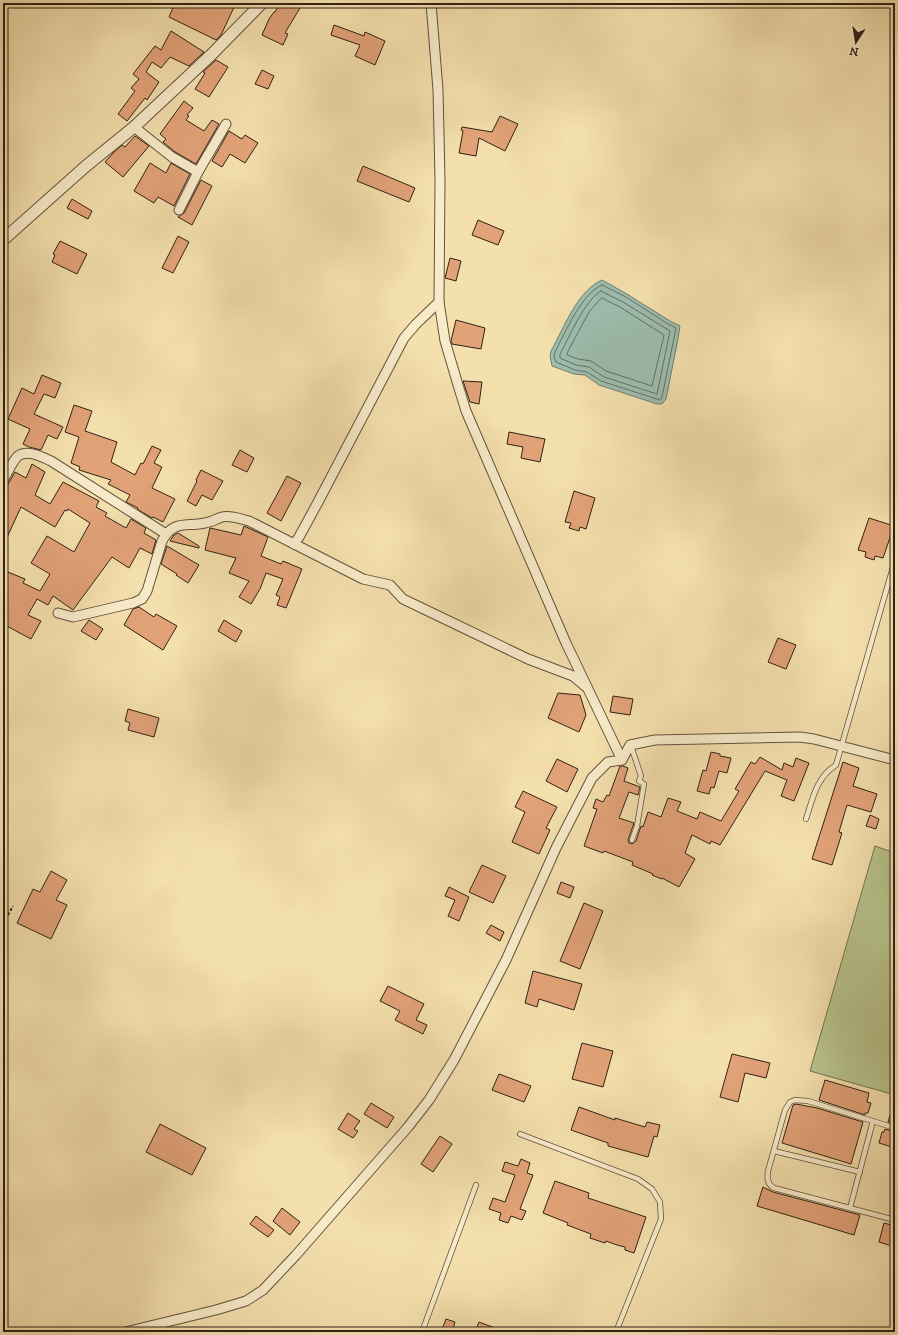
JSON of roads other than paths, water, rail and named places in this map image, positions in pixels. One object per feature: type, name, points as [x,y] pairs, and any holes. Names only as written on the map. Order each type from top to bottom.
[{"type":"street","points":[[3,240],[86,166],[134,127],[211,55],[262,3]]},
{"type":"street","points":[[431,3],[438,90],[440,180],[439,302],[445,341],[466,410],[566,643],[622,760]]},
{"type":"street","points":[[179,210],[198,172],[226,124]]},
{"type":"street","points":[[134,127],[172,157],[198,172]]},
{"type":"street","points":[[294,544],[317,504],[404,338],[439,302]]},
{"type":"street","points":[[3,480],[18,456],[24,453],[41,456],[166,534]]},
{"type":"street","points":[[58,613],[73,617],[133,603],[142,599],[148,591],[162,541],[166,534],[177,526],[205,523],[223,516],[231,517],[249,521],[363,579],[390,585],[403,599],[528,659],[573,676],[588,688]]},
{"type":"street","points":[[622,760],[630,745],[655,740],[800,737],[814,738],[895,760]]},
{"type":"street","points":[[125,1332],[216,1310],[246,1301],[262,1290],[296,1255],[398,1139],[429,1100],[454,1060],[506,960],[556,848],[592,778],[608,762],[622,760]]},
{"type":"lane","points":[[806,819],[819,782],[827,771],[836,765],[893,567]]},
{"type":"lane","points":[[630,745],[641,776],[639,781],[644,784],[637,826],[632,840]]},
{"type":"lane","points":[[895,1128],[808,1101],[795,1100],[790,1102],[786,1110],[767,1179],[770,1186],[774,1188],[895,1220]]},
{"type":"lane","points":[[850,1208],[873,1121]]},
{"type":"lane","points":[[520,1134],[638,1178],[652,1189],[660,1202],[661,1218],[616,1332]]},
{"type":"lane","points":[[774,1151],[860,1172]]},
{"type":"lane","points":[[422,1332],[476,1185]]},
{"type":"water","points":[[602,280],[680,326],[666,399],[662,404],[657,404],[599,385],[585,375],[574,374],[552,366],[550,356],[551,351],[572,311],[585,292]]}]
